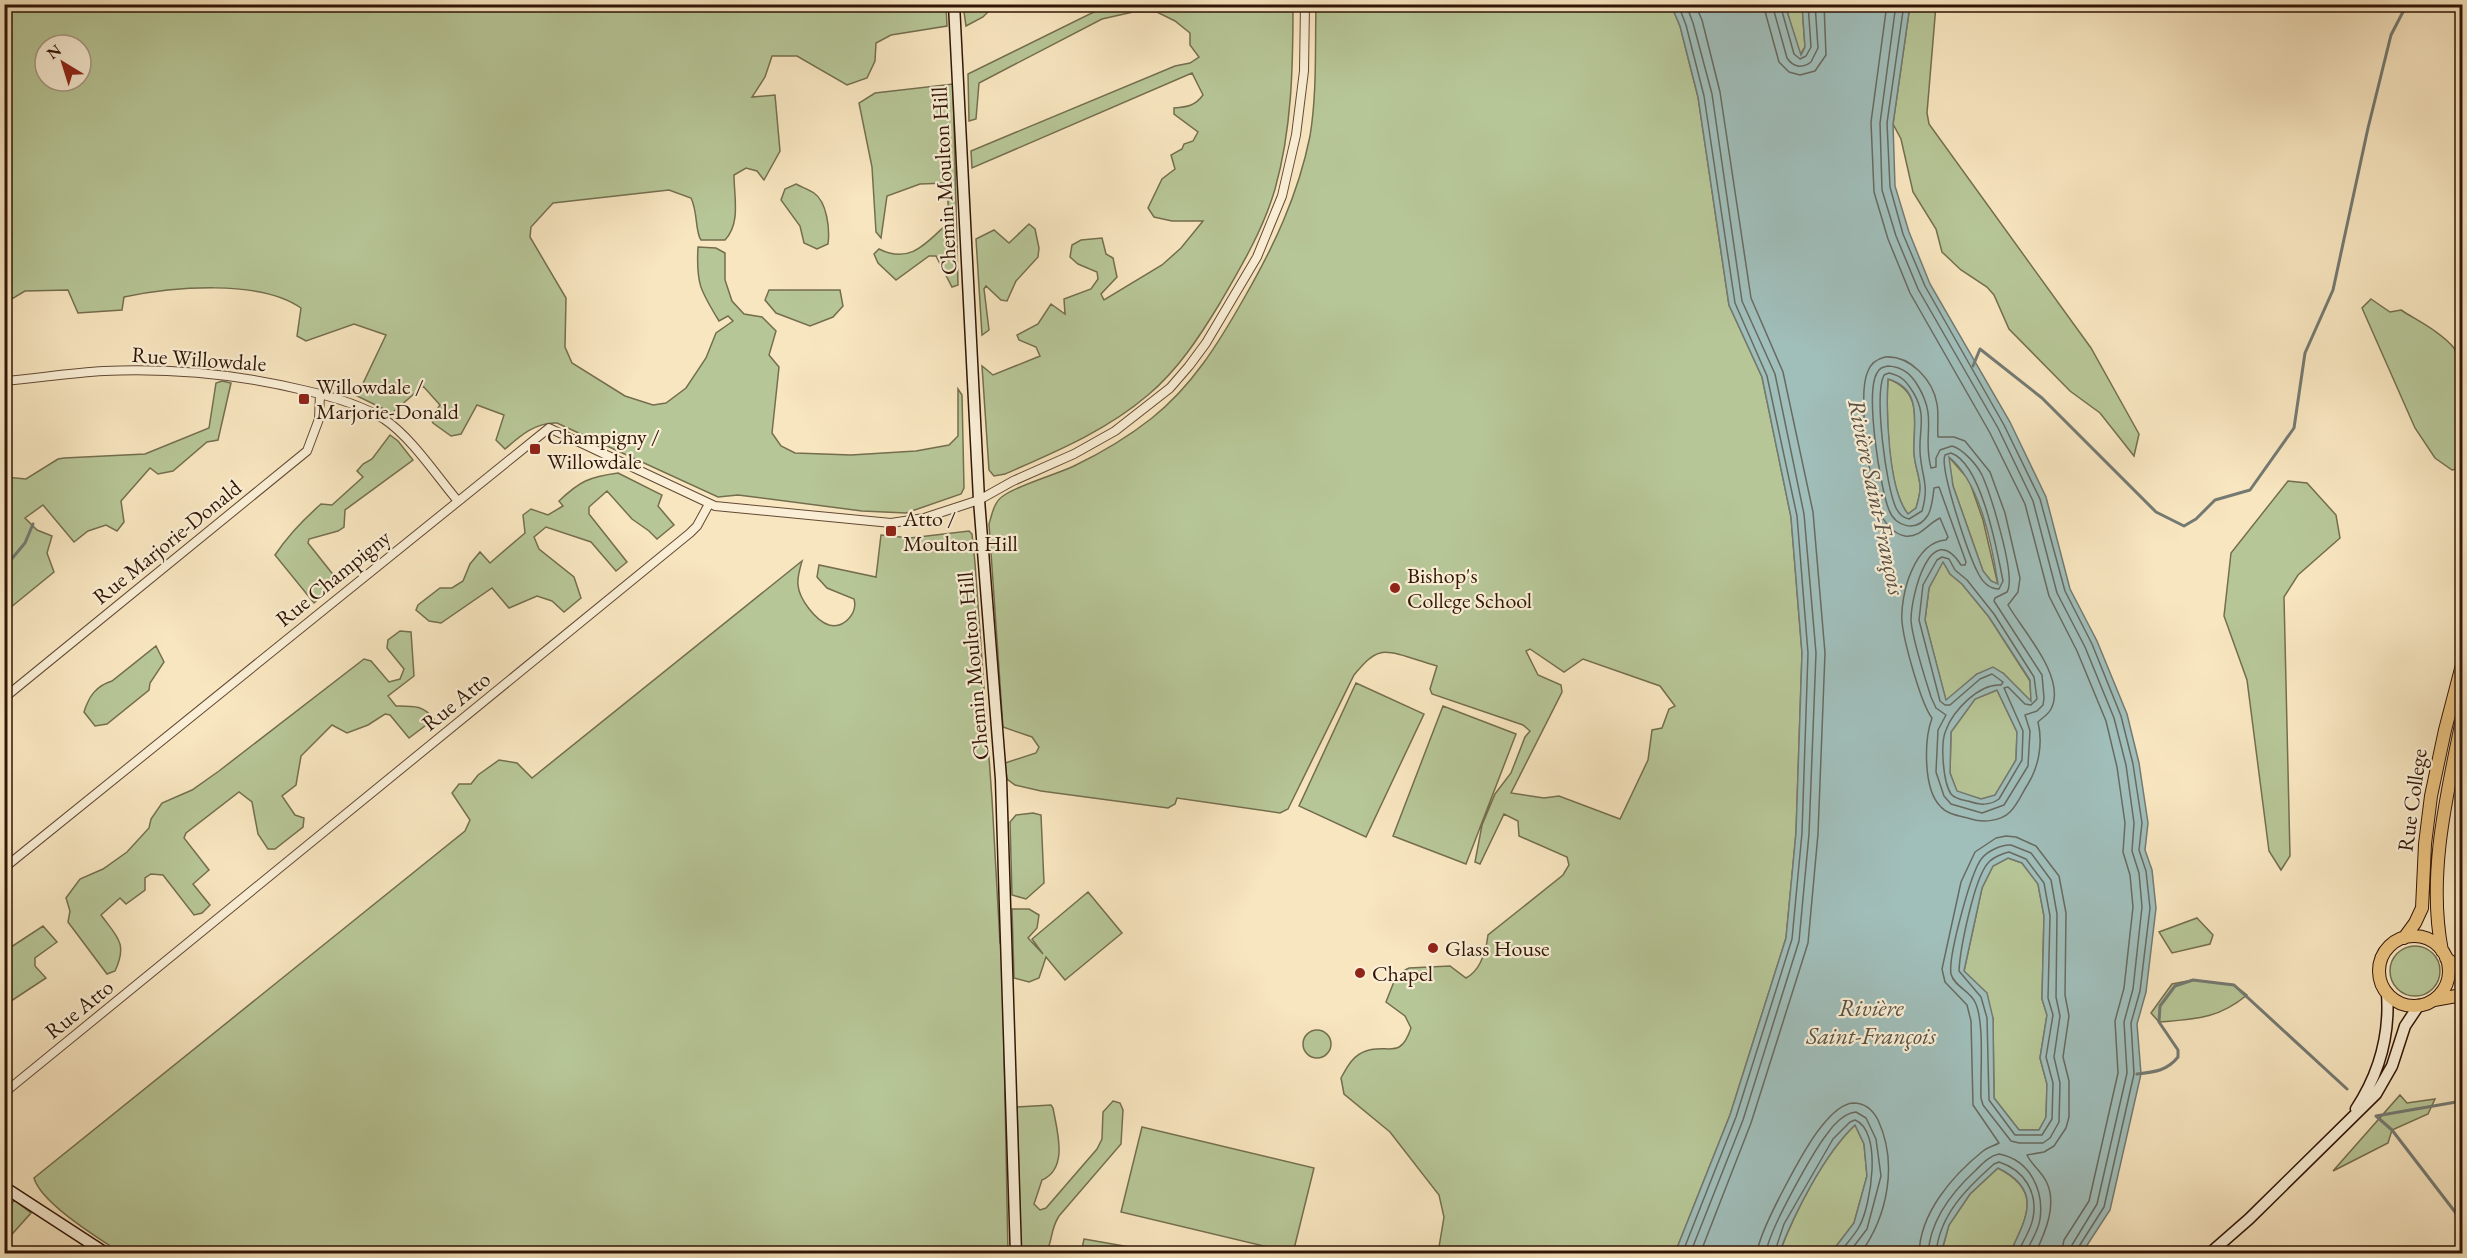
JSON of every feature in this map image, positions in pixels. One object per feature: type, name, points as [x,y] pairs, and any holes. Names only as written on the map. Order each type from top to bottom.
[{"type":"main road","name":"Rue College","points":[[2387,993],[2380,979],[2380,963],[2387,949],[2403,938],[2413,927],[2422,908],[2429,807],[2445,730],[2463,665]]},
{"type":"main road","name":"Rue College","points":[[2434,1000],[2442,992],[2449,969],[2436,916],[2437,882],[2446,807],[2463,720]]},
{"type":"main road","points":[[2403,938],[2423,938],[2434,942],[2444,955],[2463,970]]},
{"type":"main road","points":[[2387,993],[2399,1003],[2419,1005],[2463,995]]},
{"type":"street","name":"Chemin Moulton Hill","points":[[954,4],[979,500],[1001,779],[1016,1254]]},
{"type":"street","points":[[709,504],[891,523],[924,518],[979,500],[1013,481],[1074,454],[1115,431],[1170,388],[1206,344],[1257,257],[1282,196],[1296,135],[1301,99],[1305,4]]},
{"type":"street","name":"Rue Willowdale","points":[[4,381],[99,372],[166,370],[242,377],[320,394],[362,408],[384,419],[398,430],[457,500]]},
{"type":"street","name":"Rue Marjorie-Donald","points":[[4,698],[307,451],[319,419],[320,394]]},
{"type":"street","name":"Rue Champigny","points":[[4,868],[549,428],[709,504]]},
{"type":"street","name":"Rue Atto","points":[[4,1093],[690,533],[698,526],[709,504]]},
{"type":"street","name":"Rue College","points":[[2340,1130],[2360,1102],[2378,1063],[2387,1027],[2387,993]]},
{"type":"street","name":"Rue College","points":[[2209,1254],[2368,1104],[2383,1084],[2394,1061],[2405,1026],[2419,1005]]},
{"type":"street","points":[[4,1187],[107,1254]]},
{"type":"green space","points":[[963,4],[995,5],[983,17],[966,26]]},
{"type":"green space","points":[[5,5],[946,5],[947,26],[891,35],[876,43],[875,61],[867,78],[847,85],[797,56],[772,56],[765,77],[752,97],[775,95],[780,151],[764,180],[757,171],[746,168],[734,175],[735,218],[725,240],[701,240],[691,198],[669,190],[553,203],[531,227],[530,237],[566,298],[565,347],[572,363],[625,396],[653,405],[666,403],[686,388],[706,358],[716,333],[733,321],[728,316],[719,321],[703,293],[698,269],[698,247],[716,248],[725,253],[725,280],[732,301],[744,314],[762,317],[776,331],[769,355],[779,367],[772,433],[781,446],[795,453],[851,455],[916,451],[949,445],[958,436],[958,389],[962,395],[964,488],[961,494],[906,513],[862,511],[738,495],[718,497],[557,423],[536,427],[523,434],[505,449],[496,440],[504,415],[477,405],[461,434],[451,436],[433,423],[431,418],[440,405],[423,386],[392,413],[357,396],[386,335],[354,324],[306,341],[297,336],[301,308],[284,299],[263,293],[215,288],[166,290],[124,297],[122,310],[78,313],[68,290],[25,291],[5,303]]},
{"type":"green space","points":[[1108,5],[1293,5],[1290,97],[1281,166],[1264,219],[1243,262],[1205,328],[1169,375],[1132,408],[1080,440],[1005,474],[994,476],[989,470],[982,366],[993,375],[1040,356],[1036,347],[1019,340],[1017,335],[1038,324],[1051,304],[1065,314],[1064,299],[1091,289],[1098,279],[1097,272],[1078,264],[1070,257],[1072,245],[1081,240],[1102,238],[1106,254],[1113,258],[1117,277],[1101,294],[1104,300],[1162,265],[1181,248],[1203,221],[1172,221],[1154,217],[1148,208],[1162,179],[1175,169],[1171,155],[1182,149],[1184,144],[1193,141],[1198,132],[1174,114],[1174,108],[1197,102],[1203,95],[1192,73],[972,168],[971,151],[1175,66],[1190,63],[1199,57],[1190,45],[1190,33],[1175,21],[1157,12],[1133,12],[1102,19],[979,83],[976,119],[969,121],[968,74]]},
{"type":"green space","name":"Bishop's College School","points":[[1316,5],[1671,5],[1680,26],[1698,97],[1729,305],[1762,377],[1791,517],[1802,653],[1796,833],[1786,938],[1730,1115],[1675,1253],[1438,1253],[1444,1217],[1439,1195],[1390,1132],[1344,1094],[1341,1078],[1354,1058],[1374,1049],[1398,1048],[1407,1038],[1411,1028],[1405,1016],[1386,1002],[1397,974],[1409,968],[1450,966],[1466,978],[1471,975],[1484,954],[1488,935],[1563,875],[1569,865],[1567,857],[1519,836],[1518,821],[1504,814],[1480,864],[1475,862],[1482,825],[1495,794],[1511,773],[1525,737],[1530,731],[1523,725],[1432,694],[1430,689],[1437,666],[1385,652],[1372,657],[1354,675],[1288,809],[1280,813],[1177,798],[1175,804],[1168,808],[1041,791],[1015,785],[1007,779],[1005,763],[1036,753],[1039,747],[1032,737],[1003,727],[989,524],[994,508],[1000,499],[1010,492],[1084,461],[1143,425],[1180,392],[1214,348],[1264,261],[1299,180],[1312,120],[1315,87]],"holes":[[[1530,649],[1564,672],[1583,659],[1660,686],[1675,706],[1669,709],[1662,728],[1652,730],[1648,760],[1620,819],[1559,796],[1544,798],[1511,793],[1562,692],[1561,685],[1538,675],[1526,651]]]},
{"type":"green space","points":[[1785,5],[1802,5],[1805,47],[1800,55]]},
{"type":"green space","points":[[1910,5],[1936,5],[1927,113],[1929,124],[2091,348],[2139,434],[2134,456],[2100,413],[2070,391],[2009,329],[1994,295],[1987,287],[1961,270],[1942,252],[1936,229],[1913,192],[1901,139],[1893,124]]},
{"type":"green space","points":[[953,84],[958,285],[952,287],[936,256],[929,256],[896,280],[878,263],[874,254],[879,249],[890,253],[909,253],[926,244],[949,222],[947,183],[920,184],[887,196],[881,238],[876,232],[872,167],[859,103],[875,93]]},
{"type":"green space","points":[[796,184],[814,193],[825,209],[828,244],[817,249],[804,243],[800,226],[781,200],[785,189]]},
{"type":"green space","points":[[1029,224],[1035,229],[1039,248],[1038,257],[1016,281],[1007,301],[1001,300],[986,286],[984,289],[989,330],[982,335],[976,239],[994,230],[1009,243]]},
{"type":"green space","points":[[769,290],[840,290],[843,306],[833,317],[810,326],[776,313],[765,300]]},
{"type":"green space","points":[[2371,299],[2390,312],[2401,310],[2436,332],[2454,348],[2463,388],[2462,468],[2452,470],[2435,458],[2415,428],[2362,308]]},
{"type":"green space","points":[[1888,379],[1907,392],[1914,410],[1914,456],[1920,491],[1916,508],[1908,514],[1896,487],[1889,449]]},
{"type":"green space","points":[[222,381],[231,383],[218,440],[207,442],[173,471],[158,474],[150,468],[121,501],[124,522],[117,531],[106,525],[88,531],[74,542],[43,505],[25,518],[37,530],[52,536],[47,553],[54,572],[5,612],[5,477],[26,479],[58,459],[64,458],[145,454],[209,428],[216,383]]},
{"type":"green space","points":[[390,435],[398,441],[413,460],[345,510],[344,527],[338,531],[309,539],[308,543],[339,582],[314,603],[275,555],[296,528],[321,504],[332,505],[363,477],[357,471],[372,459]]},
{"type":"green space","points":[[1948,456],[1969,480],[1983,520],[1998,585],[1991,581],[1983,571],[1953,486]]},
{"type":"green space","points":[[618,473],[662,495],[658,506],[674,525],[657,539],[632,519],[607,491],[589,507],[589,514],[627,562],[616,571],[591,542],[546,527],[534,537],[539,549],[574,577],[581,598],[564,612],[552,601],[537,596],[509,608],[492,588],[441,623],[429,621],[416,610],[418,605],[440,588],[452,588],[463,581],[470,564],[480,552],[490,563],[525,533],[523,515],[531,509],[548,515],[563,506],[559,501],[579,484],[592,478]]},
{"type":"green space","points":[[2288,481],[2307,483],[2336,515],[2340,538],[2298,575],[2284,597],[2290,856],[2281,870],[2269,851],[2247,680],[2224,616],[2231,553]]},
{"type":"green space","points":[[969,531],[972,534],[975,563],[1000,943],[1002,943],[1008,1253],[121,1253],[59,1209],[39,1188],[34,1178],[465,831],[470,820],[452,793],[459,784],[471,784],[478,775],[499,760],[517,763],[532,778],[802,561],[798,582],[801,597],[819,619],[835,626],[849,619],[854,610],[854,599],[827,588],[817,577],[819,565],[876,577],[881,535],[910,538]]},
{"type":"green space","points":[[1943,561],[1950,574],[1962,584],[1989,617],[2030,681],[2031,702],[2003,673],[1977,674],[1946,701],[1925,620],[1929,588]]},
{"type":"green space","points":[[400,631],[411,632],[414,676],[388,696],[396,706],[413,706],[422,709],[434,719],[409,738],[390,715],[385,714],[368,725],[347,733],[332,725],[301,756],[296,785],[282,796],[295,815],[304,818],[303,827],[275,849],[268,849],[258,834],[252,802],[239,792],[186,833],[184,838],[209,870],[193,884],[210,905],[202,913],[194,915],[163,875],[151,874],[145,878],[145,890],[126,904],[120,898],[101,915],[116,935],[121,947],[115,971],[107,974],[68,922],[70,911],[66,898],[80,879],[103,869],[127,852],[149,828],[151,819],[162,803],[192,790],[219,771],[364,659],[371,661],[389,682],[400,679],[404,669],[387,648],[388,640]]},
{"type":"green space","points":[[156,646],[164,662],[150,683],[149,690],[107,724],[95,726],[84,712],[94,692],[112,681]]},
{"type":"green space","points":[[1356,683],[1424,714],[1366,837],[1299,806]]},
{"type":"green space","points":[[1997,690],[2017,732],[2016,760],[1995,796],[1981,799],[1957,792],[1950,773],[1951,732],[1975,699]]},
{"type":"green space","points":[[1443,706],[1516,734],[1466,864],[1393,836]]},
{"type":"green space","points":[[1033,813],[1041,815],[1044,883],[1026,899],[1012,895],[1010,822],[1016,815]]},
{"type":"green space","points":[[2008,858],[2022,863],[2038,884],[2044,916],[2042,999],[2047,1015],[2040,1058],[2047,1084],[2046,1118],[2039,1130],[2019,1130],[1994,1098],[1993,1018],[1964,971],[1982,888],[1993,866]]},
{"type":"green space","points":[[1088,892],[1122,933],[1065,980],[1046,957],[1039,978],[1029,982],[1014,978],[1012,909],[1029,909],[1039,915],[1037,928],[1028,938],[1043,954],[1032,939]]},
{"type":"green space","points":[[2197,918],[2213,935],[2210,944],[2172,953],[2159,932]]},
{"type":"green space","points":[[43,926],[57,942],[35,958],[35,966],[46,978],[5,1005],[5,951]]},
{"type":"green space","points":[[2415,946],[2433,953],[2440,971],[2433,989],[2415,996],[2397,989],[2390,971],[2397,953]]},
{"type":"green space","points":[[2193,980],[2234,985],[2247,995],[2216,1013],[2159,1022],[2151,1013],[2172,984]]},
{"type":"green space","points":[[1317,1030],[1327,1034],[1331,1044],[1327,1054],[1317,1058],[1307,1054],[1303,1044],[1307,1034]]},
{"type":"green space","points":[[2400,1095],[2407,1103],[2435,1099],[2428,1114],[2392,1130],[2388,1143],[2333,1171]]},
{"type":"green space","points":[[1113,1101],[1120,1103],[1123,1110],[1121,1144],[1059,1216],[1046,1253],[1021,1253],[1017,1107],[1051,1105],[1053,1108],[1059,1148],[1058,1158],[1056,1167],[1042,1180],[1034,1204],[1040,1210],[1046,1208],[1097,1149],[1102,1139],[1103,1112]]},
{"type":"green space","points":[[1855,1125],[1864,1144],[1867,1176],[1854,1223],[1831,1253],[1779,1254],[1793,1220],[1821,1168]]},
{"type":"green space","points":[[1142,1127],[1314,1168],[1293,1253],[1121,1212]]},
{"type":"green space","points":[[1998,1168],[2021,1186],[2026,1196],[2026,1216],[2010,1253],[1941,1254],[1949,1225],[1970,1194]]},
{"type":"green space","points":[[14,1200],[31,1213],[5,1242],[5,1216]]},
{"type":"green space","points":[[1084,1239],[1164,1253],[1081,1253]]},
{"type":"water","name":"Rivière Saint-François","points":[[1671,5],[1785,5],[1801,55],[1805,47],[1802,5],[1910,5],[1893,124],[1895,186],[1909,232],[1930,284],[2010,422],[2046,497],[2070,589],[2097,641],[2127,714],[2139,763],[2148,823],[2145,850],[2152,870],[2156,908],[2146,992],[2137,1024],[2141,1074],[2110,1210],[2082,1253],[2010,1253],[2026,1216],[2026,1195],[2012,1176],[1998,1168],[1970,1194],[1949,1225],[1941,1253],[1831,1253],[1854,1223],[1867,1176],[1864,1144],[1855,1125],[1843,1137],[1821,1168],[1779,1253],[1675,1253],[1730,1115],[1786,938],[1796,833],[1802,653],[1791,517],[1762,377],[1729,305],[1698,97],[1680,26]],"holes":[[[1888,379],[1907,391],[1914,409],[1914,456],[1920,491],[1916,508],[1908,514],[1901,503],[1892,469]],[[1949,457],[1960,468],[1977,498],[1988,533],[1998,584],[1991,581],[1983,571],[1953,486]],[[1943,562],[1950,574],[1962,584],[1989,617],[2030,680],[2031,701],[2003,673],[1993,667],[1977,674],[1946,700],[1925,620],[1929,588]],[[1997,690],[2017,732],[2016,760],[1995,795],[1981,799],[1957,791],[1950,773],[1951,732],[1975,699]],[[2008,858],[2022,863],[2038,884],[2044,916],[2042,999],[2047,1015],[2040,1058],[2047,1084],[2046,1117],[2039,1130],[2019,1130],[1994,1098],[1993,1018],[1987,993],[1964,971],[1982,888],[1993,866]]]},
{"type":"waterway","points":[[1973,366],[1980,349],[2042,398],[2156,512],[2184,526],[2196,519],[2215,500],[2250,490],[2294,428],[2305,353],[2333,290],[2368,128],[2391,35],[2407,4]]},
{"type":"waterway","points":[[4,568],[25,543],[33,524]]},
{"type":"waterway","points":[[2137,1074],[2165,1068],[2178,1057],[2178,1050],[2159,1022],[2160,1006],[2175,986],[2193,980],[2234,985],[2347,1089]]},
{"type":"waterway","points":[[2376,1116],[2462,1101]]},
{"type":"waterway","points":[[2376,1116],[2392,1130],[2462,1221]]},
{"type":"place","name":"Willowdale / Marjorie-Donald","points":[[304,399]]},
{"type":"place","name":"Champigny / Willowdale","points":[[535,449]]},
{"type":"place","name":"Atto / Moulton Hill","points":[[891,531]]},
{"type":"place","name":"Bishop's College School","points":[[1395,588]]},
{"type":"place","name":"Glass House","points":[[1433,948]]},
{"type":"place","name":"Chapel","points":[[1360,973]]}]
